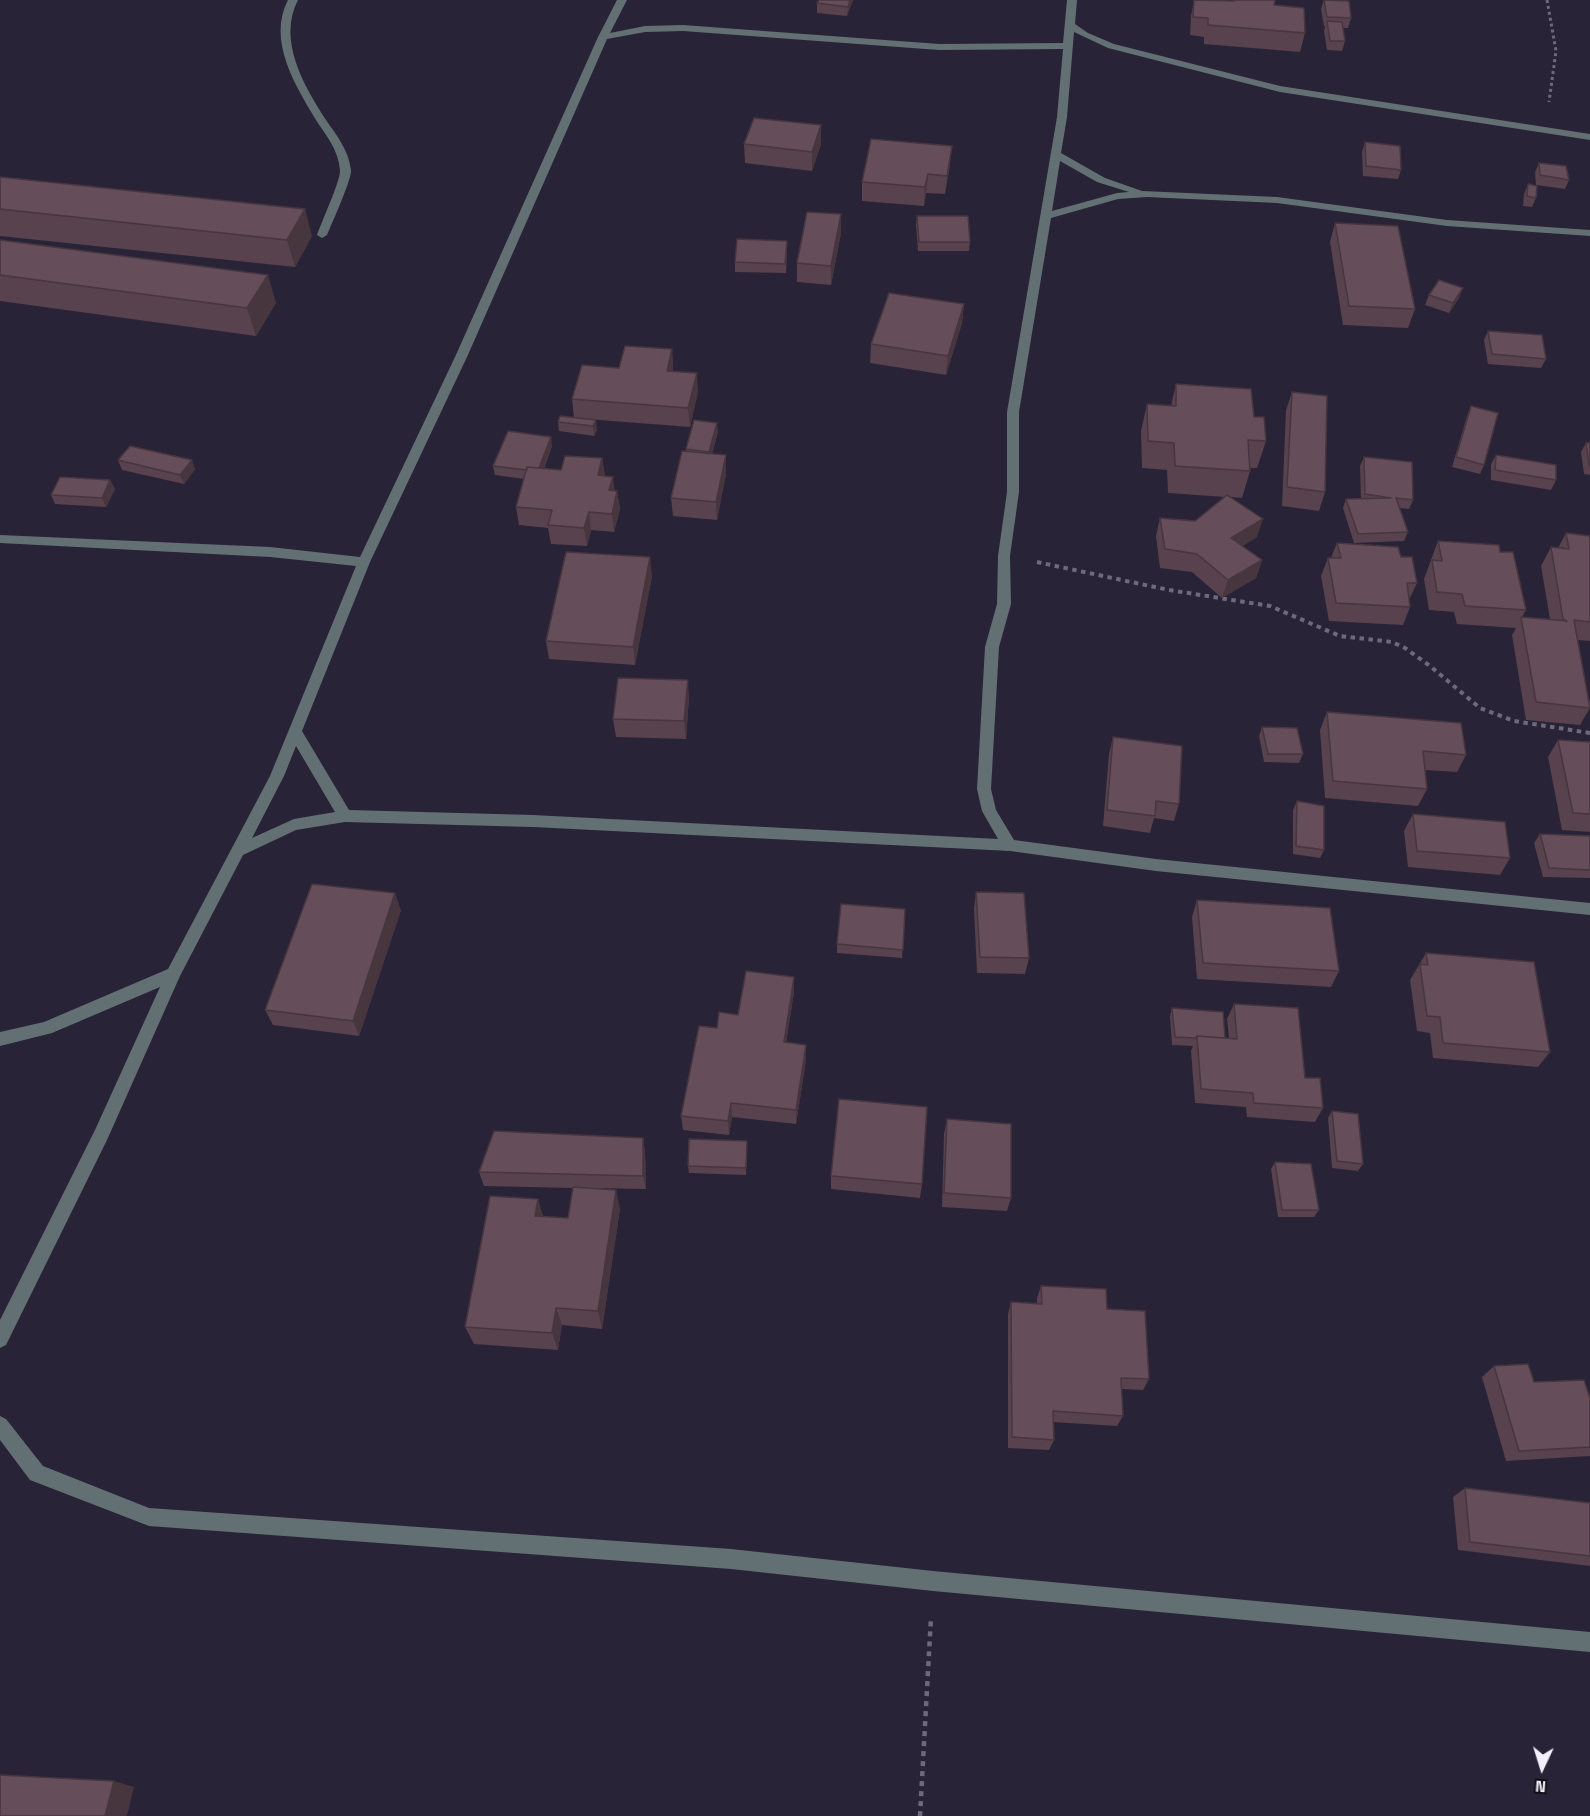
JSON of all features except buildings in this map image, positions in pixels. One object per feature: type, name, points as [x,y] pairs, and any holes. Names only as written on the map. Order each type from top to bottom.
[{"type":"street","points":[[293,0],[285,15],[287,51],[298,81],[322,121],[338,142],[346,172],[321,235]]},
{"type":"street","points":[[0,1339],[101,1135],[173,974],[277,776],[364,562],[461,357],[603,37],[622,0]]},
{"type":"street","points":[[1010,845],[989,811],[984,789],[993,647],[1004,604],[1004,556],[1013,492],[1013,412],[1062,117],[1072,0]]},
{"type":"street","points":[[1070,24],[1085,35],[1111,46],[1260,84],[1590,136]]},
{"type":"street","points":[[603,37],[645,29],[683,28],[939,46],[1068,46]]},
{"type":"street","points":[[1056,154],[1101,180],[1147,194]]},
{"type":"street","points":[[1046,216],[1117,196],[1147,194],[1276,200],[1447,223],[1590,233]]},
{"type":"street","points":[[0,539],[270,552],[364,562]]},
{"type":"street","points":[[295,731],[345,816]]},
{"type":"street","points":[[240,850],[294,825],[345,816],[533,820],[1010,845],[1156,865],[1590,909]]},
{"type":"street","points":[[0,1039],[46,1028],[173,974]]},
{"type":"street","points":[[0,1425],[37,1473],[149,1517],[730,1559],[933,1581],[1590,1642]]},
{"type":"path","points":[[1542,130],[1555,77],[1557,43],[1547,0]]},
{"type":"path","points":[[1004,556],[1169,590],[1270,606],[1340,636],[1392,642],[1405,648],[1430,666],[1480,708],[1514,721],[1590,733]]},
{"type":"path","points":[[920,1816],[933,1581]]}]
